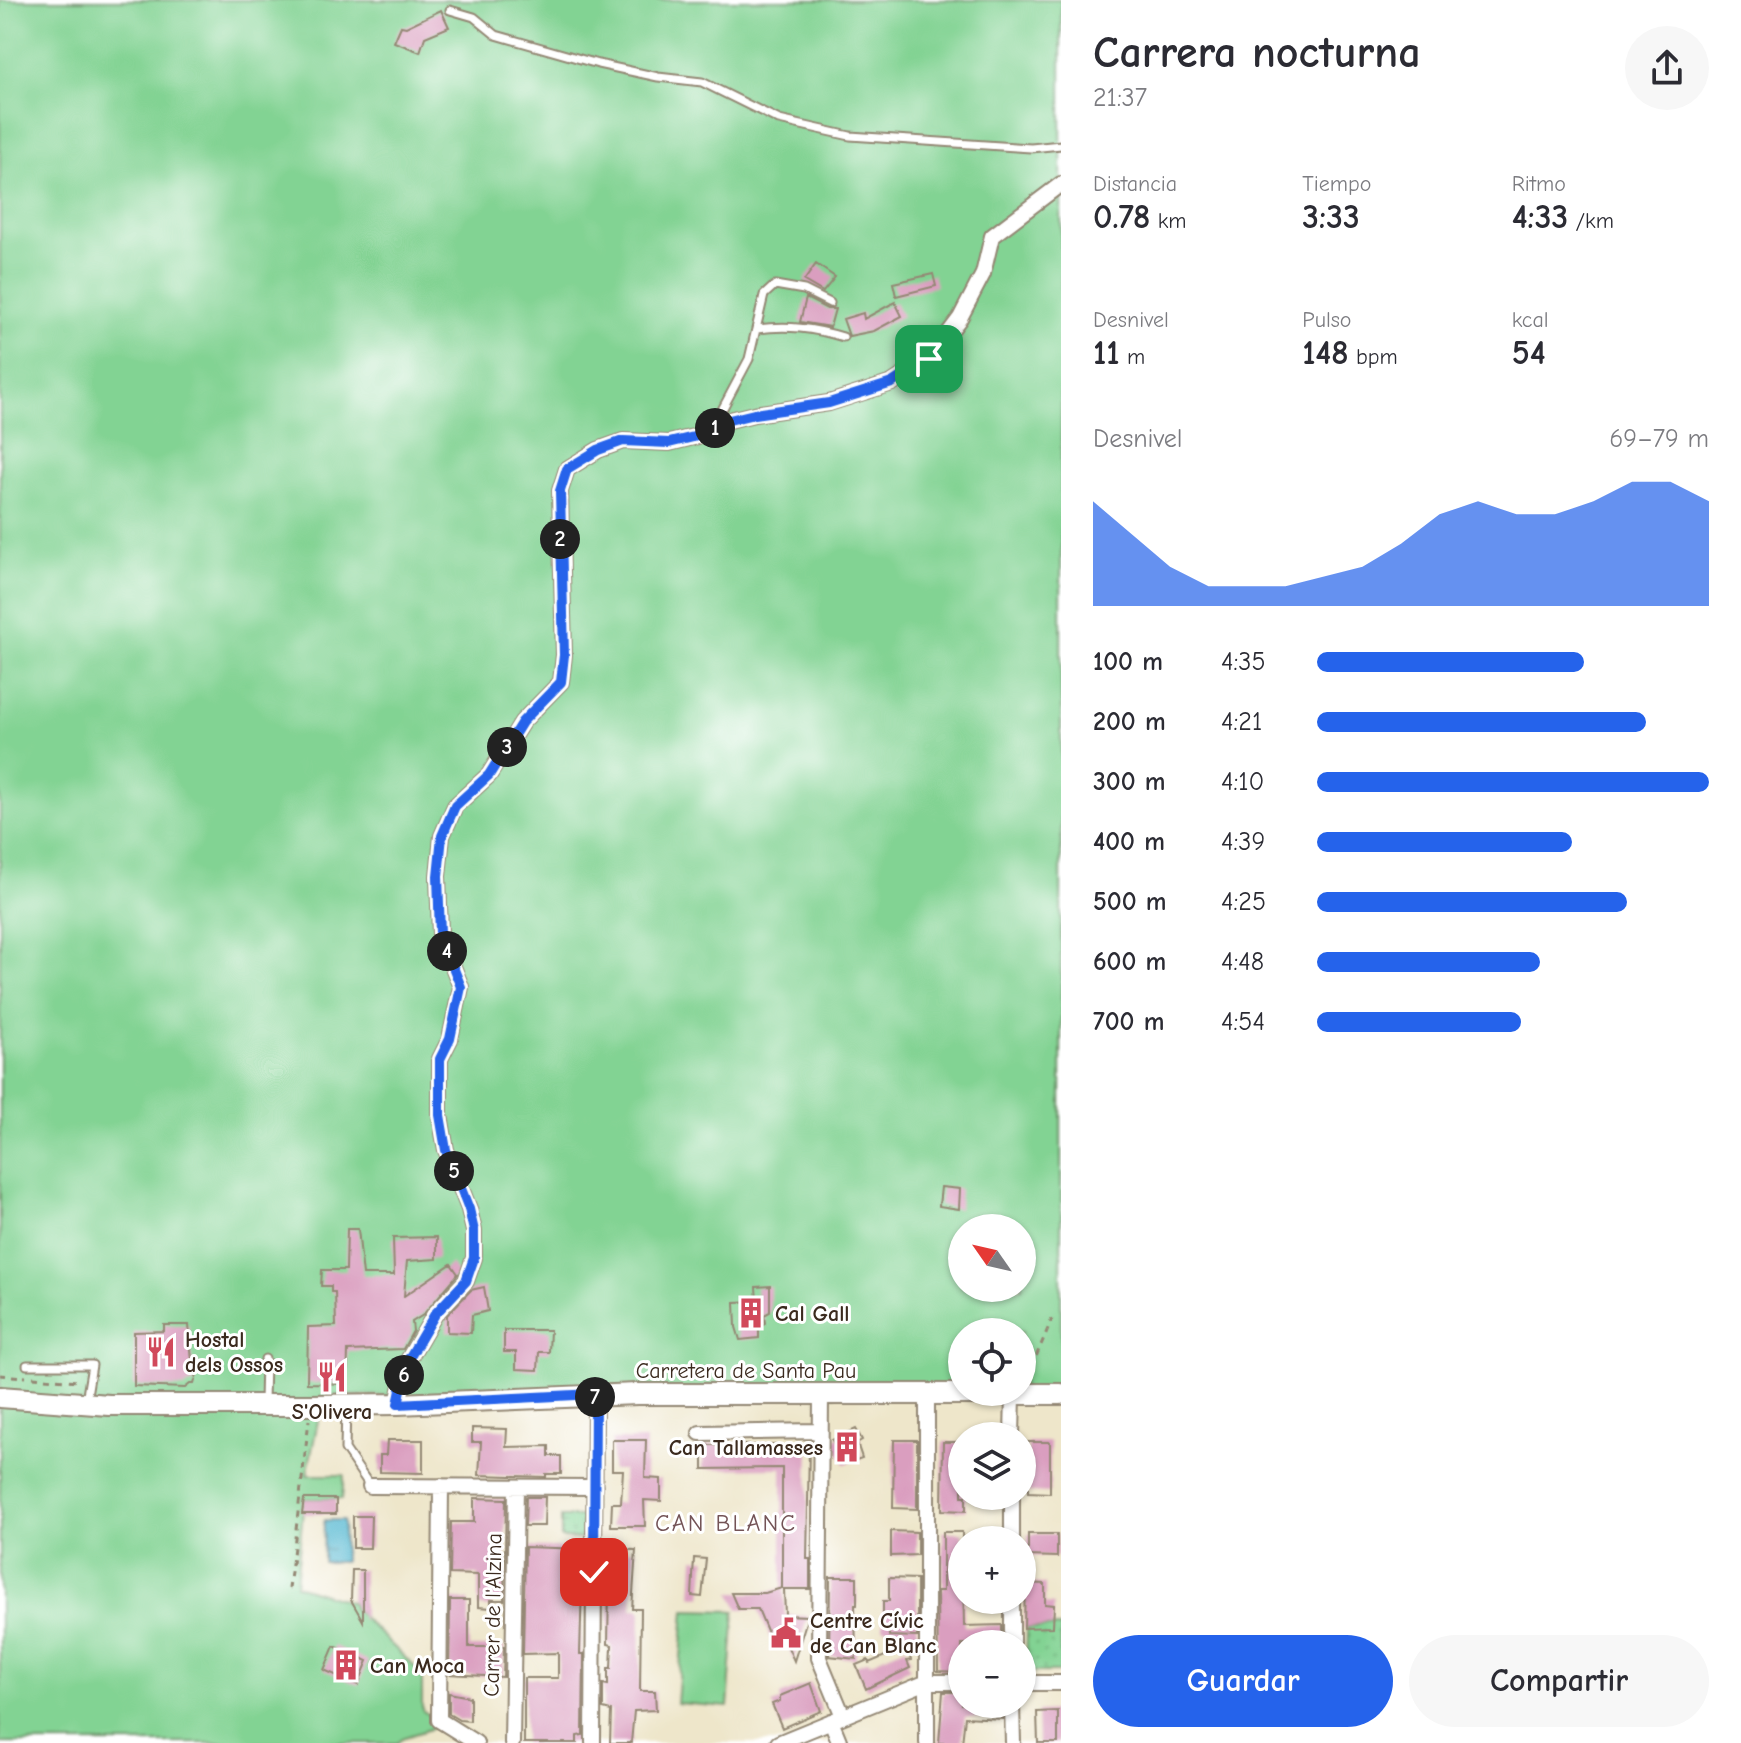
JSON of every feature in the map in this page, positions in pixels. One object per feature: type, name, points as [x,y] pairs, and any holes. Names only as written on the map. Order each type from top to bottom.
[{"type":"main road","name":"Carretera de Santa Pau","points":[[1036,1391],[1061,1394]]},
{"type":"main road","name":"Carretera de Santa Pau","points":[[0,1397],[86,1403],[310,1405],[595,1394],[948,1393]]},
{"type":"street","points":[[398,1404],[407,1362],[435,1314],[466,1281],[474,1258],[474,1231],[469,1209],[446,1150],[440,1115],[440,1059],[450,1039],[461,987],[440,934],[438,876],[442,836],[455,806],[489,775],[522,722],[561,682],[564,655],[560,491],[567,469],[598,450],[623,441],[669,443],[710,433],[721,422],[732,419],[829,403],[892,383],[929,359],[960,318],[983,274],[992,236],[1061,184]]},
{"type":"street","points":[[593,1743],[595,1394]]},
{"type":"street","points":[[927,1394],[927,1743]]},
{"type":"street","points":[[821,1395],[819,1658],[837,1718],[840,1743]]},
{"type":"street","points":[[700,1433],[820,1431]]},
{"type":"street","points":[[370,1486],[595,1487]]},
{"type":"street","points":[[441,1486],[439,1720],[476,1743]]},
{"type":"street","name":"Carrer de l'Alzina","points":[[512,1743],[516,1487]]},
{"type":"street","points":[[778,1743],[927,1682],[948,1682]]},
{"type":"street","points":[[1036,1683],[1061,1683]]},
{"type":"street","points":[[1012,1718],[1013,1743]]},
{"type":"lane","points":[[450,10],[474,17],[496,35],[613,67],[702,82],[779,120],[850,136],[1031,148],[1061,145]]},
{"type":"lane","points":[[710,433],[749,359],[764,295],[775,285],[804,290],[830,303]]},
{"type":"lane","points":[[757,329],[782,326],[814,328],[843,337]]},
{"type":"lane","points":[[264,1404],[265,1359]]},
{"type":"lane","points":[[27,1365],[92,1365],[86,1403]]},
{"type":"lane","points":[[346,1404],[345,1449],[370,1486]]},
{"type":"path","points":[[1036,1361],[1052,1319]]},
{"type":"path","points":[[0,1375],[76,1381]]},
{"type":"path","points":[[289,1589],[310,1405]]},
{"type":"green space","points":[[0,0],[1061,0],[1061,1394],[1036,1394],[1036,1318],[948,1318],[948,1394],[323,1396],[307,1475],[344,1475],[342,1499],[304,1499],[296,1585],[353,1603],[353,1608],[422,1674],[422,1710],[433,1718],[433,1728],[402,1738],[397,1743],[0,1743]]},
{"type":"green space","points":[[561,1517],[583,1517],[582,1539],[561,1538]]},
{"type":"green space","points":[[685,1610],[735,1611],[728,1707],[677,1703]]},
{"type":"green space","points":[[1061,1627],[1061,1672],[1036,1672],[1036,1630],[1027,1628]]},
{"type":"water","points":[[324,1520],[343,1520],[344,1562],[323,1562]]},
{"type":"building","points":[[441,10],[449,27],[425,37],[420,52],[394,42],[401,26],[406,27]]},
{"type":"building","points":[[816,264],[835,277],[823,292],[804,281]]},
{"type":"building","points":[[933,274],[936,286],[896,296],[893,283]]},
{"type":"building","points":[[806,298],[827,309],[835,309],[830,327],[800,322]]},
{"type":"building","points":[[895,302],[902,316],[874,331],[849,336],[843,319],[863,313],[864,319]]},
{"type":"building","points":[[941,1187],[960,1189],[959,1209],[939,1206]]},
{"type":"building","points":[[347,1229],[358,1229],[363,1275],[394,1275],[393,1238],[437,1237],[437,1259],[407,1261],[404,1296],[451,1264],[458,1274],[423,1315],[412,1322],[413,1331],[403,1349],[348,1351],[347,1384],[307,1383],[308,1327],[336,1326],[335,1292],[331,1292],[331,1286],[321,1286],[322,1270],[346,1270]]},
{"type":"building","name":"Cal Gall","points":[[770,1286],[770,1312],[764,1315],[765,1323],[759,1326],[759,1338],[740,1340],[735,1302],[757,1301],[756,1287]]},
{"type":"building","points":[[484,1287],[488,1311],[472,1315],[471,1333],[447,1332],[447,1315],[471,1290]]},
{"type":"building","name":"Hostal dels Ossos","points":[[164,1325],[189,1325],[192,1361],[200,1364],[194,1384],[185,1388],[134,1386],[134,1332],[164,1331]]},
{"type":"building","points":[[504,1330],[550,1330],[549,1352],[539,1352],[538,1370],[516,1369],[516,1352],[504,1352]]},
{"type":"building","points":[[472,1428],[507,1429],[506,1447],[549,1446],[549,1456],[561,1456],[561,1474],[546,1474],[546,1477],[479,1475],[481,1442],[472,1442]]},
{"type":"building","name":"Can Tallamasses","points":[[856,1429],[862,1440],[857,1443],[862,1458],[845,1464],[832,1440]]},
{"type":"building","points":[[387,1440],[423,1440],[423,1473],[380,1472],[380,1455],[386,1455]]},
{"type":"building","points":[[612,1440],[646,1440],[645,1478],[661,1479],[661,1501],[644,1500],[645,1526],[611,1526],[612,1503],[621,1503],[623,1470],[612,1470]]},
{"type":"building","points":[[894,1440],[917,1440],[917,1509],[893,1508]]},
{"type":"building","points":[[943,1442],[948,1442],[948,1510],[966,1511],[942,1510]]},
{"type":"building","points":[[1036,1442],[1050,1442],[1050,1493],[1036,1492]]},
{"type":"building","points":[[703,1445],[809,1445],[807,1559],[810,1559],[810,1589],[784,1589],[785,1615],[808,1616],[794,1661],[784,1638],[770,1638],[758,1609],[738,1609],[731,1593],[765,1593],[782,1588],[782,1468],[703,1469]]},
{"type":"building","points":[[526,1497],[545,1497],[544,1526],[525,1526]]},
{"type":"building","points":[[474,1498],[506,1499],[504,1600],[491,1600],[491,1608],[478,1607],[478,1575],[450,1574],[451,1522],[474,1522]]},
{"type":"building","points":[[304,1499],[336,1499],[336,1514],[302,1514]]},
{"type":"building","points":[[353,1516],[371,1516],[370,1548],[353,1548]]},
{"type":"building","points":[[891,1531],[917,1532],[917,1555],[891,1556]]},
{"type":"building","points":[[943,1532],[948,1532],[948,1614],[964,1614],[964,1626],[1002,1625],[1002,1630],[948,1630],[948,1671],[938,1671],[937,1591],[943,1591]]},
{"type":"building","points":[[1036,1534],[1057,1534],[1057,1557],[1036,1556]]},
{"type":"building","points":[[525,1547],[583,1549],[580,1654],[584,1654],[583,1735],[577,1736],[577,1743],[524,1743],[524,1678],[558,1678],[558,1653],[523,1654]]},
{"type":"building","points":[[606,1549],[636,1550],[632,1609],[641,1609],[640,1691],[655,1691],[656,1710],[634,1711],[631,1743],[610,1743],[611,1711],[603,1709],[603,1684],[608,1685],[612,1645],[608,1644]]},
{"type":"building","points":[[694,1558],[706,1559],[702,1597],[692,1596]]},
{"type":"building","points":[[352,1570],[363,1570],[363,1621],[351,1600]]},
{"type":"building","points":[[830,1577],[857,1577],[856,1659],[829,1656]]},
{"type":"building","points":[[889,1578],[917,1579],[917,1637],[889,1636],[889,1629],[883,1628],[883,1601],[889,1601]]},
{"type":"building","points":[[1036,1584],[1045,1584],[1045,1604],[1054,1605],[1053,1627],[1024,1628],[1024,1614],[1036,1614]]},
{"type":"building","points":[[450,1600],[469,1600],[469,1647],[504,1647],[503,1677],[449,1674]]},
{"type":"building","name":"Can Moca","points":[[334,1646],[368,1661],[358,1685],[324,1670]]},
{"type":"building","points":[[906,1647],[911,1660],[907,1661],[910,1668],[866,1689],[856,1665],[868,1660],[869,1663]]},
{"type":"building","points":[[811,1683],[821,1711],[782,1728],[772,1704],[780,1701],[780,1696]]},
{"type":"building","points":[[943,1692],[948,1692],[948,1718],[965,1718],[962,1743],[939,1743]]},
{"type":"building","points":[[449,1693],[470,1697],[470,1721],[459,1720],[449,1714]]},
{"type":"building","points":[[1058,1711],[1058,1743],[1038,1743],[1037,1712]]},
{"type":"place","name":"Cal Gall","points":[[751,1313]]},
{"type":"place","name":"Hostal dels Ossos","points":[[161,1352]]},
{"type":"place","name":"S'Olivera","points":[[332,1377]]},
{"type":"place","name":"Can Tallamasses","points":[[847,1447]]},
{"type":"place","name":"Centre Cívic de Can Blanc","points":[[786,1633]]},
{"type":"place","name":"Can Moca","points":[[346,1665]]},
{"type":"district","name":"CAN BLANC","points":[[726,1523]]},
{"type":"route","points":[[594,1572],[595,1394],[398,1404],[407,1362],[435,1314],[466,1281],[474,1258],[474,1231],[469,1209],[446,1150],[440,1115],[440,1059],[450,1039],[461,987],[440,934],[438,876],[442,836],[455,806],[489,775],[522,722],[561,682],[564,655],[560,491],[567,469],[598,450],[623,441],[669,443],[710,433],[721,422],[829,403],[892,383],[929,359]]}]
